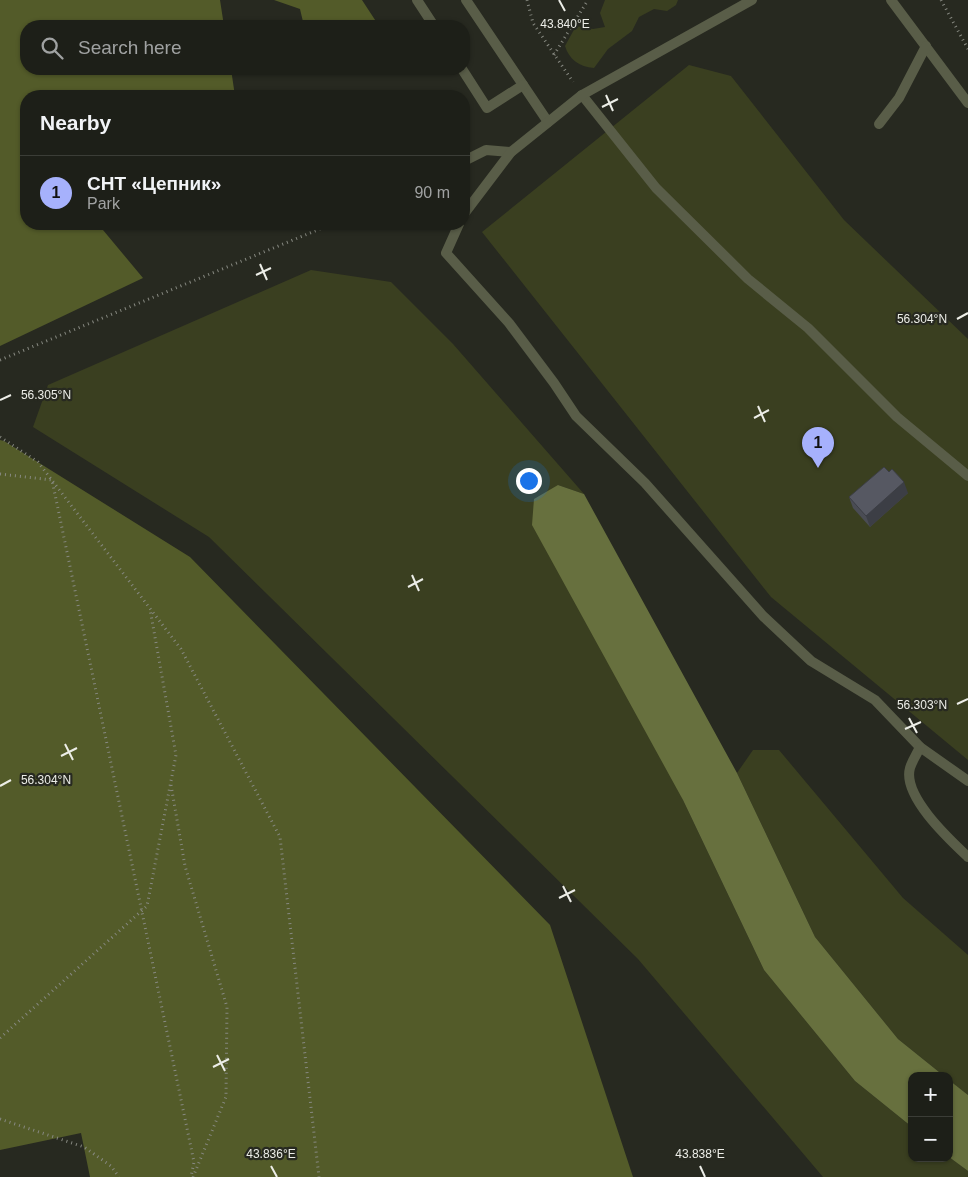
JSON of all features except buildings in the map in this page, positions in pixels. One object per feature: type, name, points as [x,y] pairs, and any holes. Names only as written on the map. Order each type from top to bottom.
[{"type":"lane","points":[[417,0],[430,20]]},
{"type":"lane","points":[[466,0],[548,122]]},
{"type":"lane","points":[[470,206],[511,152],[582,95],[752,0]]},
{"type":"lane","points":[[891,0],[968,103]]},
{"type":"lane","points":[[879,124],[899,98],[926,46]]},
{"type":"lane","points":[[466,75],[487,108],[523,85]]},
{"type":"lane","points":[[582,95],[656,188],[741,272],[808,328],[897,416],[968,476]]},
{"type":"lane","points":[[470,158],[486,150],[511,152]]},
{"type":"lane","points":[[456,230],[446,253],[509,323],[576,416],[645,483],[764,616],[811,661],[875,700],[920,747],[968,781]]},
{"type":"lane","points":[[920,747],[909,770],[912,790],[934,824],[968,857]]},
{"type":"path","points":[[528,0],[532,23],[582,95]]},
{"type":"path","points":[[554,55],[588,0]]},
{"type":"path","points":[[941,0],[968,49]]},
{"type":"path","points":[[0,360],[317,230]]},
{"type":"path","points":[[0,438],[38,462],[181,649],[280,837],[319,1177]]},
{"type":"path","points":[[0,474],[52,480]]},
{"type":"path","points":[[52,480],[194,1162],[192,1177]]},
{"type":"path","points":[[0,1038],[147,906],[176,755],[150,608]]},
{"type":"path","points":[[171,782],[185,866],[227,1007],[226,1097],[192,1177]]},
{"type":"path","points":[[0,1119],[84,1147],[111,1166],[119,1177]]},
{"type":"shaded area","points":[[0,0],[220,0],[223,20],[20,20],[20,75],[232,75],[234,90],[20,90],[20,230],[103,230],[143,278],[0,346]]},
{"type":"shaded area","points":[[274,0],[362,0],[375,20],[303,20],[300,9]]},
{"type":"shaded area","points":[[605,0],[678,0],[676,5],[667,11],[654,9],[639,17],[632,31],[608,49],[594,68],[584,66],[575,62],[565,46],[576,26],[593,29],[605,27],[600,13]]},
{"type":"shaded area","points":[[689,65],[731,76],[844,220],[968,339],[968,760],[771,597],[482,232]]},
{"type":"shaded area","points":[[311,270],[391,282],[453,344],[584,494],[558,485],[683,800],[764,970],[855,1081],[908,1124],[908,1162],[953,1162],[953,1160],[968,1171],[968,1177],[823,1177],[638,959],[209,537],[33,427],[48,385]]},
{"type":"shaded area","points":[[0,440],[190,557],[550,925],[633,1177],[90,1177],[81,1133],[0,1150]]},
{"type":"shaded area","points":[[558,485],[584,494],[737,773],[815,937],[898,1039],[939,1072],[908,1072],[908,1124],[855,1081],[764,970],[683,800],[532,525],[534,499]]},
{"type":"shaded area","points":[[753,750],[779,750],[903,898],[968,955],[968,1095],[953,1083],[953,1072],[939,1072],[898,1039],[815,937],[737,773]]},
{"type":"shaded area","points":[[953,1083],[968,1095],[968,1171],[953,1160]]},
{"type":"place","name":"СНТ «Цепник»","points":[[818,468]]}]
